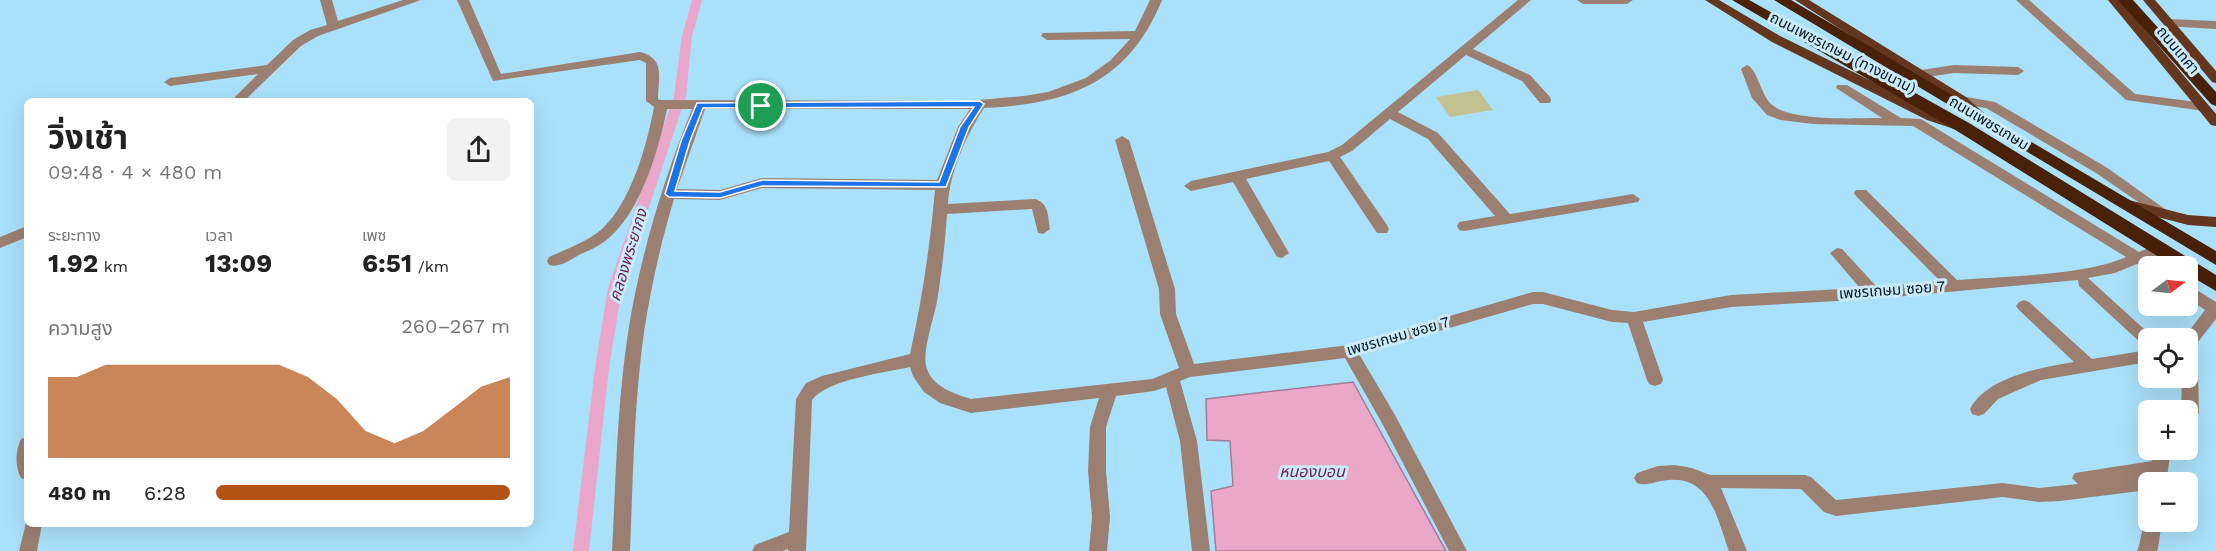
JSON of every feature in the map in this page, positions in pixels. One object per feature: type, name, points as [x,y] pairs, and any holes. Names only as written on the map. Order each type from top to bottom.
[{"type":"highway","name":"ถนนเพชรเกษม","points":[[1739,0],[1963,127],[2216,284]]},
{"type":"highway","name":"ถนนเพชรเกษม","points":[[1781,0],[2216,259]]},
{"type":"highway","points":[[2126,0],[2210,104]]},
{"type":"main road","name":"ถนนเพชรเกษม (ทางขนาน)","points":[[1711,0],[1776,39],[1932,117],[1963,127]]},
{"type":"main road","name":"ถนนเพชรเกษม (ทางขนาน)","points":[[1801,0],[1961,100],[1990,124]]},
{"type":"main road","name":"ถนนเทศา","points":[[2114,0],[2210,104],[2216,122]]},
{"type":"main road","name":"ถนนเทศา","points":[[2149,0],[2216,79]]},
{"type":"main road","points":[[2125,204],[2188,220],[2216,222]]},
{"type":"street","points":[[326,0],[333,26]]},
{"type":"street","points":[[240,98],[297,43],[333,26],[416,0]]},
{"type":"street","points":[[463,0],[496,78],[640,56],[648,58],[652,63],[650,95],[652,100],[664,105],[980,104],[1037,97],[1076,87],[1121,60],[1146,26],[1156,0]]},
{"type":"street","points":[[1191,186],[1332,156],[1347,148],[1526,0]]},
{"type":"street","points":[[1583,0],[1627,0]]},
{"type":"street","points":[[2022,0],[2131,96],[2210,104]]},
{"type":"street","points":[[2168,23],[2216,25]]},
{"type":"street","points":[[1047,36],[1139,35]]},
{"type":"street","points":[[1465,50],[1526,78],[1545,100]]},
{"type":"street","points":[[170,82],[272,68]]},
{"type":"street","points":[[1747,69],[1756,96],[1763,105],[1778,116],[1851,122],[1916,122]]},
{"type":"street","points":[[1921,75],[1954,69],[2018,71]]},
{"type":"street","points":[[1842,88],[1898,122]]},
{"type":"street","points":[[1961,100],[1990,105],[2101,170],[2142,196],[2165,214]]},
{"type":"street","points":[[762,551],[798,544],[804,399],[812,388],[828,380],[917,359],[929,303],[942,185],[964,127],[980,104]]},
{"type":"street","points":[[554,261],[592,241],[612,226],[647,160],[664,105]]},
{"type":"street","points":[[621,551],[636,335],[648,266],[696,105]]},
{"type":"street","points":[[1909,106],[1911,117],[1916,122],[2138,258]]},
{"type":"street","points":[[1390,113],[1433,136],[1506,219]]},
{"type":"street","points":[[1122,140],[1167,289],[1168,314],[1180,375],[1181,402],[1189,446],[1201,551]]},
{"type":"street","points":[[1983,164],[2001,150]]},
{"type":"street","points":[[1332,156],[1382,229]]},
{"type":"street","points":[[1237,176],[1282,253]]},
{"type":"street","points":[[669,194],[720,195],[762,183],[942,185]]},
{"type":"street","points":[[1861,193],[1953,285]]},
{"type":"street","points":[[1464,226],[1633,199]]},
{"type":"street","points":[[941,209],[1035,204],[1040,209],[1043,228]]},
{"type":"street","points":[[0,243],[24,232]]},
{"type":"street","name":"เพชรเกษม ซอย 7","points":[[2153,256],[2161,248]]},
{"type":"street","points":[[1837,253],[1873,293]]},
{"type":"street","name":"เพชรเกษม ซอย 7","points":[[917,359],[919,372],[930,387],[946,398],[971,406],[1024,402],[1154,385],[1180,375],[1349,351],[1533,298],[1543,298],[1612,316],[1634,318],[1731,301],[1873,293],[2073,275],[2138,264]]},
{"type":"street","points":[[2084,282],[2138,331]]},
{"type":"street","points":[[2198,297],[2216,309],[2198,333]]},
{"type":"street","points":[[2024,306],[2052,334],[2090,366]]},
{"type":"street","points":[[1634,318],[1655,380]]},
{"type":"street","points":[[1349,351],[1389,420],[1458,551]]},
{"type":"street","points":[[1978,409],[1992,394],[2039,374],[2138,358]]},
{"type":"street","points":[[1098,551],[1101,517],[1097,471],[1098,427],[1110,390]]},
{"type":"street","points":[[2081,478],[2159,470]]},
{"type":"street","points":[[1708,483],[1716,481],[1805,482],[1830,507],[1836,508],[2003,490],[2039,495],[2060,494],[2159,470]]},
{"type":"street","points":[[1643,478],[1653,473],[1680,473],[1697,477],[1708,483],[1738,551]]},
{"type":"street","points":[[28,551],[32,527]]},
{"type":"street","points":[[2146,551],[2149,548],[2151,532]]},
{"type":"shaded area","points":[[1478,90],[1493,110],[1450,117],[1436,97]]},
{"type":"water","name":"หนองบอน","points":[[1353,382],[1446,551],[1216,551],[1211,491],[1233,486],[1230,441],[1207,440],[1206,399]]},
{"type":"waterway","name":"คลองพระยากง","points":[[581,551],[602,368],[615,288],[680,96],[687,36],[697,0]]},
{"type":"route","points":[[980,104],[964,127],[942,185],[762,183],[720,195],[669,194],[700,105],[761,106],[980,104]]}]
